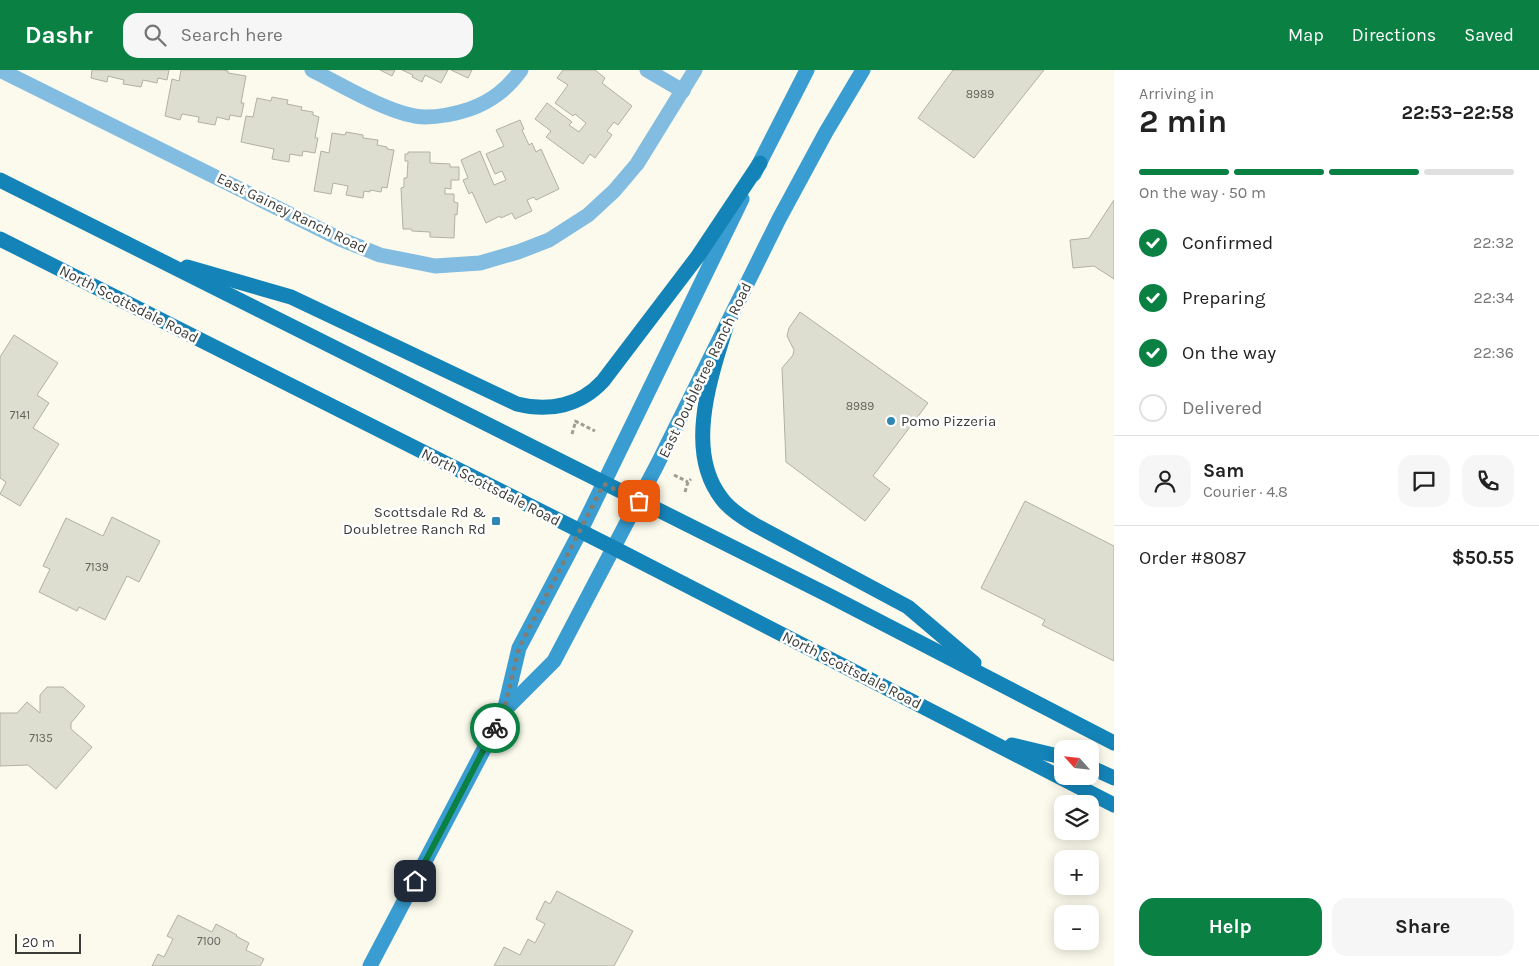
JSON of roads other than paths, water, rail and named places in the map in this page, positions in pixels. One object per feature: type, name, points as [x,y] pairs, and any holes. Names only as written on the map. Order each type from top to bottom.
[{"type":"main road","name":"East Doubletree Ranch Road","points":[[370,966],[504,711],[519,648],[604,484],[760,163],[808,70]]},
{"type":"main road","name":"East Doubletree Ranch Road","points":[[504,711],[554,661],[639,501],[805,170],[863,70]]},
{"type":"main road","points":[[149,255],[291,297],[517,404],[548,408],[561,406],[582,398],[595,390],[603,381],[698,256],[760,163]]},
{"type":"main road","points":[[1,182],[830,596],[1114,743]]},
{"type":"main road","name":"North Scottsdale Road","points":[[0,239],[614,548],[1114,805]]},
{"type":"main road","points":[[727,324],[705,410],[702,437],[707,470],[712,484],[723,500],[738,514],[755,525],[908,607],[983,671],[1005,686]]},
{"type":"main road","points":[[982,736],[1054,755]]},
{"type":"main road","points":[[1099,771],[1114,778]]},
{"type":"street","name":"East Gainey Ranch Road","points":[[0,70],[340,239],[380,255],[435,266],[480,263],[518,252],[549,240],[588,215],[614,191],[637,164],[695,70]]},
{"type":"street","points":[[312,70],[396,111],[423,117],[455,114],[480,105],[503,91],[520,70]]},
{"type":"street","points":[[648,70],[682,91]]},
{"type":"place","name":"Pomo Pizzeria","points":[[891,421]]},
{"type":"place","name":"Scottsdale Rd & Doubletree Ranch Rd","points":[[496,521]]}]
